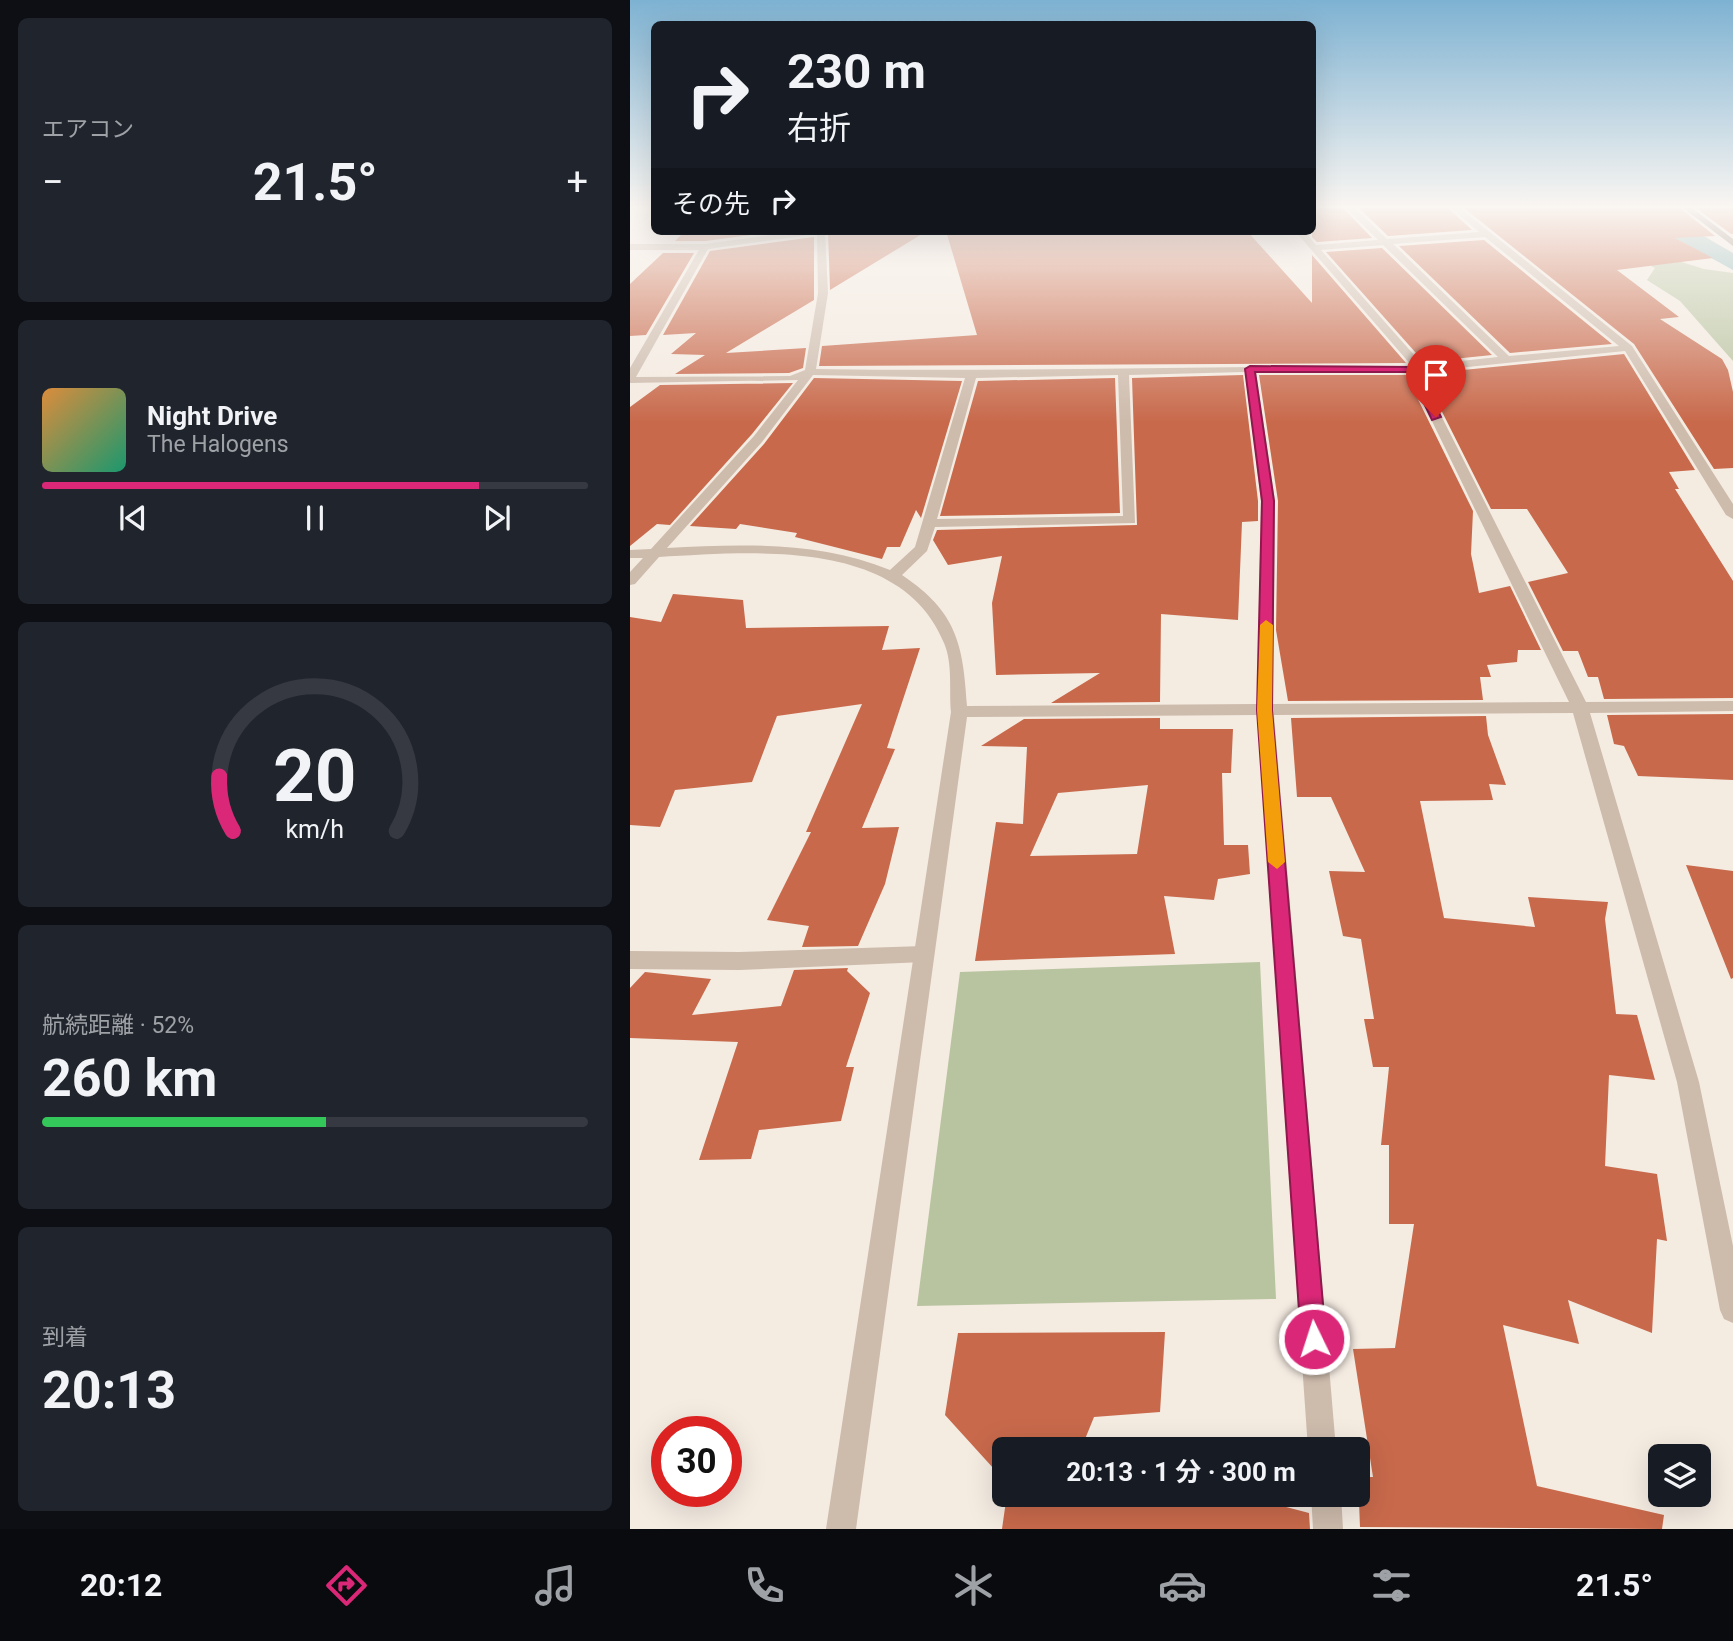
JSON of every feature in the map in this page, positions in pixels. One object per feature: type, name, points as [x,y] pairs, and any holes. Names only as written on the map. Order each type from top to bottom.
[{"type":"street","points":[[687,279],[630,379],[791,379],[810,372],[971,375],[1250,369],[1416,369],[1628,348]]},
{"type":"street","points":[[630,581],[758,439],[810,372],[822,279]]},
{"type":"street","points":[[1340,279],[1416,369],[1580,707],[1688,1082],[1733,1310]]},
{"type":"street","points":[[1423,279],[1507,361]]},
{"type":"street","points":[[1544,279],[1628,348],[1733,515]]},
{"type":"street","points":[[1250,369],[1268,501],[1265,710],[1321,1437]]},
{"type":"street","points":[[929,523],[1130,520],[1123,373]]},
{"type":"street","points":[[893,575],[922,548],[971,375]]},
{"type":"street","points":[[630,554],[796,551],[835,556],[893,575],[935,611],[953,643],[959,712],[841,1529]]},
{"type":"street","points":[[959,712],[1733,706]]},
{"type":"street","points":[[630,960],[739,961],[924,954]]},
{"type":"street","points":[[1326,1507],[1328,1529]]},
{"type":"green space","points":[[1733,279],[1733,361],[1680,301],[1647,280]]},
{"type":"green space","points":[[1260,962],[1276,1299],[917,1306],[960,972]]},
{"type":"building","points":[[635,279],[679,279],[646,335],[630,336],[630,284]]},
{"type":"building","points":[[694,279],[814,279],[814,300],[726,353],[806,348],[803,368],[789,373],[675,374],[705,355],[671,354],[696,333],[663,335]]},
{"type":"building","points":[[830,279],[848,279],[830,290]]},
{"type":"building","points":[[960,279],[1291,279],[1312,303],[1312,279],[1333,279],[1406,363],[819,366],[822,346],[977,335]]},
{"type":"building","points":[[1350,279],[1414,279],[1492,355],[1424,362]]},
{"type":"building","points":[[1434,279],[1532,279],[1612,344],[1510,353]]},
{"type":"building","points":[[1553,279],[1629,279],[1679,317],[1660,319],[1722,359],[1728,370],[1733,392],[1733,468],[1714,469],[1634,344]]},
{"type":"building","points":[[1624,354],[1695,470],[1669,472],[1679,489],[1675,489],[1733,581],[1733,698],[1604,699],[1598,677],[1588,677],[1578,651],[1563,651],[1528,582],[1568,573],[1527,509],[1491,509],[1423,374]]},
{"type":"building","points":[[1243,375],[1258,521],[1242,522],[1238,620],[1161,614],[1160,702],[1051,703],[1100,673],[996,675],[992,603],[1002,556],[948,565],[933,540],[937,530],[1137,525],[1132,378]]},
{"type":"building","points":[[1259,375],[1406,375],[1473,511],[1471,554],[1479,593],[1510,586],[1541,650],[1518,650],[1517,662],[1487,665],[1491,677],[1480,677],[1483,700],[1288,701],[1276,630],[1278,501]]},
{"type":"building","points":[[814,378],[962,381],[921,518],[916,510],[900,547],[887,547],[882,559],[795,537],[797,533],[740,524],[736,529],[690,526],[764,444]]},
{"type":"building","points":[[1115,378],[1120,513],[940,516],[978,381]]},
{"type":"building","points":[[793,383],[752,434],[670,525],[657,524],[630,546],[630,407],[660,385]]},
{"type":"building","points":[[673,594],[743,600],[746,628],[889,626],[882,650],[920,648],[887,748],[895,749],[862,828],[899,827],[885,884],[858,946],[802,947],[809,926],[767,920],[811,832],[806,832],[862,704],[777,716],[752,782],[675,790],[660,827],[630,825],[630,617],[661,622]]},
{"type":"building","points":[[1733,714],[1733,780],[1638,776],[1624,746],[1614,744],[1607,715]]},
{"type":"building","points":[[1486,716],[1488,735],[1506,785],[1489,784],[1493,800],[1420,801],[1444,918],[1535,927],[1528,897],[1608,902],[1605,919],[1616,1014],[1637,1015],[1655,1080],[1609,1075],[1605,1166],[1657,1174],[1667,1241],[1657,1239],[1652,1333],[1568,1300],[1579,1344],[1503,1325],[1537,1486],[1664,1515],[1662,1529],[1360,1527],[1359,1507],[1370,1507],[1370,1477],[1373,1477],[1370,1437],[1367,1437],[1353,1349],[1395,1348],[1414,1224],[1389,1224],[1389,1145],[1381,1145],[1389,1067],[1373,1067],[1364,1019],[1374,1019],[1361,939],[1343,936],[1329,871],[1365,872],[1331,797],[1297,797],[1291,718]]},
{"type":"building","points":[[1160,718],[1160,729],[1233,729],[1231,773],[1222,773],[1224,845],[1248,845],[1250,874],[1218,879],[1214,900],[1164,896],[1175,954],[975,961],[996,822],[1023,824],[1027,747],[981,746],[1024,719]],"holes":[[[1148,785],[1137,854],[1030,856],[1058,793]]]},
{"type":"building","points":[[1686,865],[1733,871],[1731,979]]},
{"type":"building","points":[[848,968],[847,971],[870,993],[846,1067],[854,1067],[841,1121],[759,1130],[751,1159],[699,1160],[738,1042],[630,1038],[630,988],[645,972],[711,979],[692,1015],[781,1006],[794,970]]},
{"type":"building","points":[[1165,1332],[1160,1412],[1094,1417],[1086,1437],[992,1437],[992,1467],[945,1415],[958,1333]]},
{"type":"building","points":[[1005,1507],[1286,1507],[1309,1513],[1310,1529],[1002,1529]]},
{"type":"slow traffic","points":[[1266,625],[1265,710],[1277,862]]},
{"type":"route","points":[[1314,1339],[1265,710],[1268,501],[1250,369],[1412,369],[1436,417]]}]
